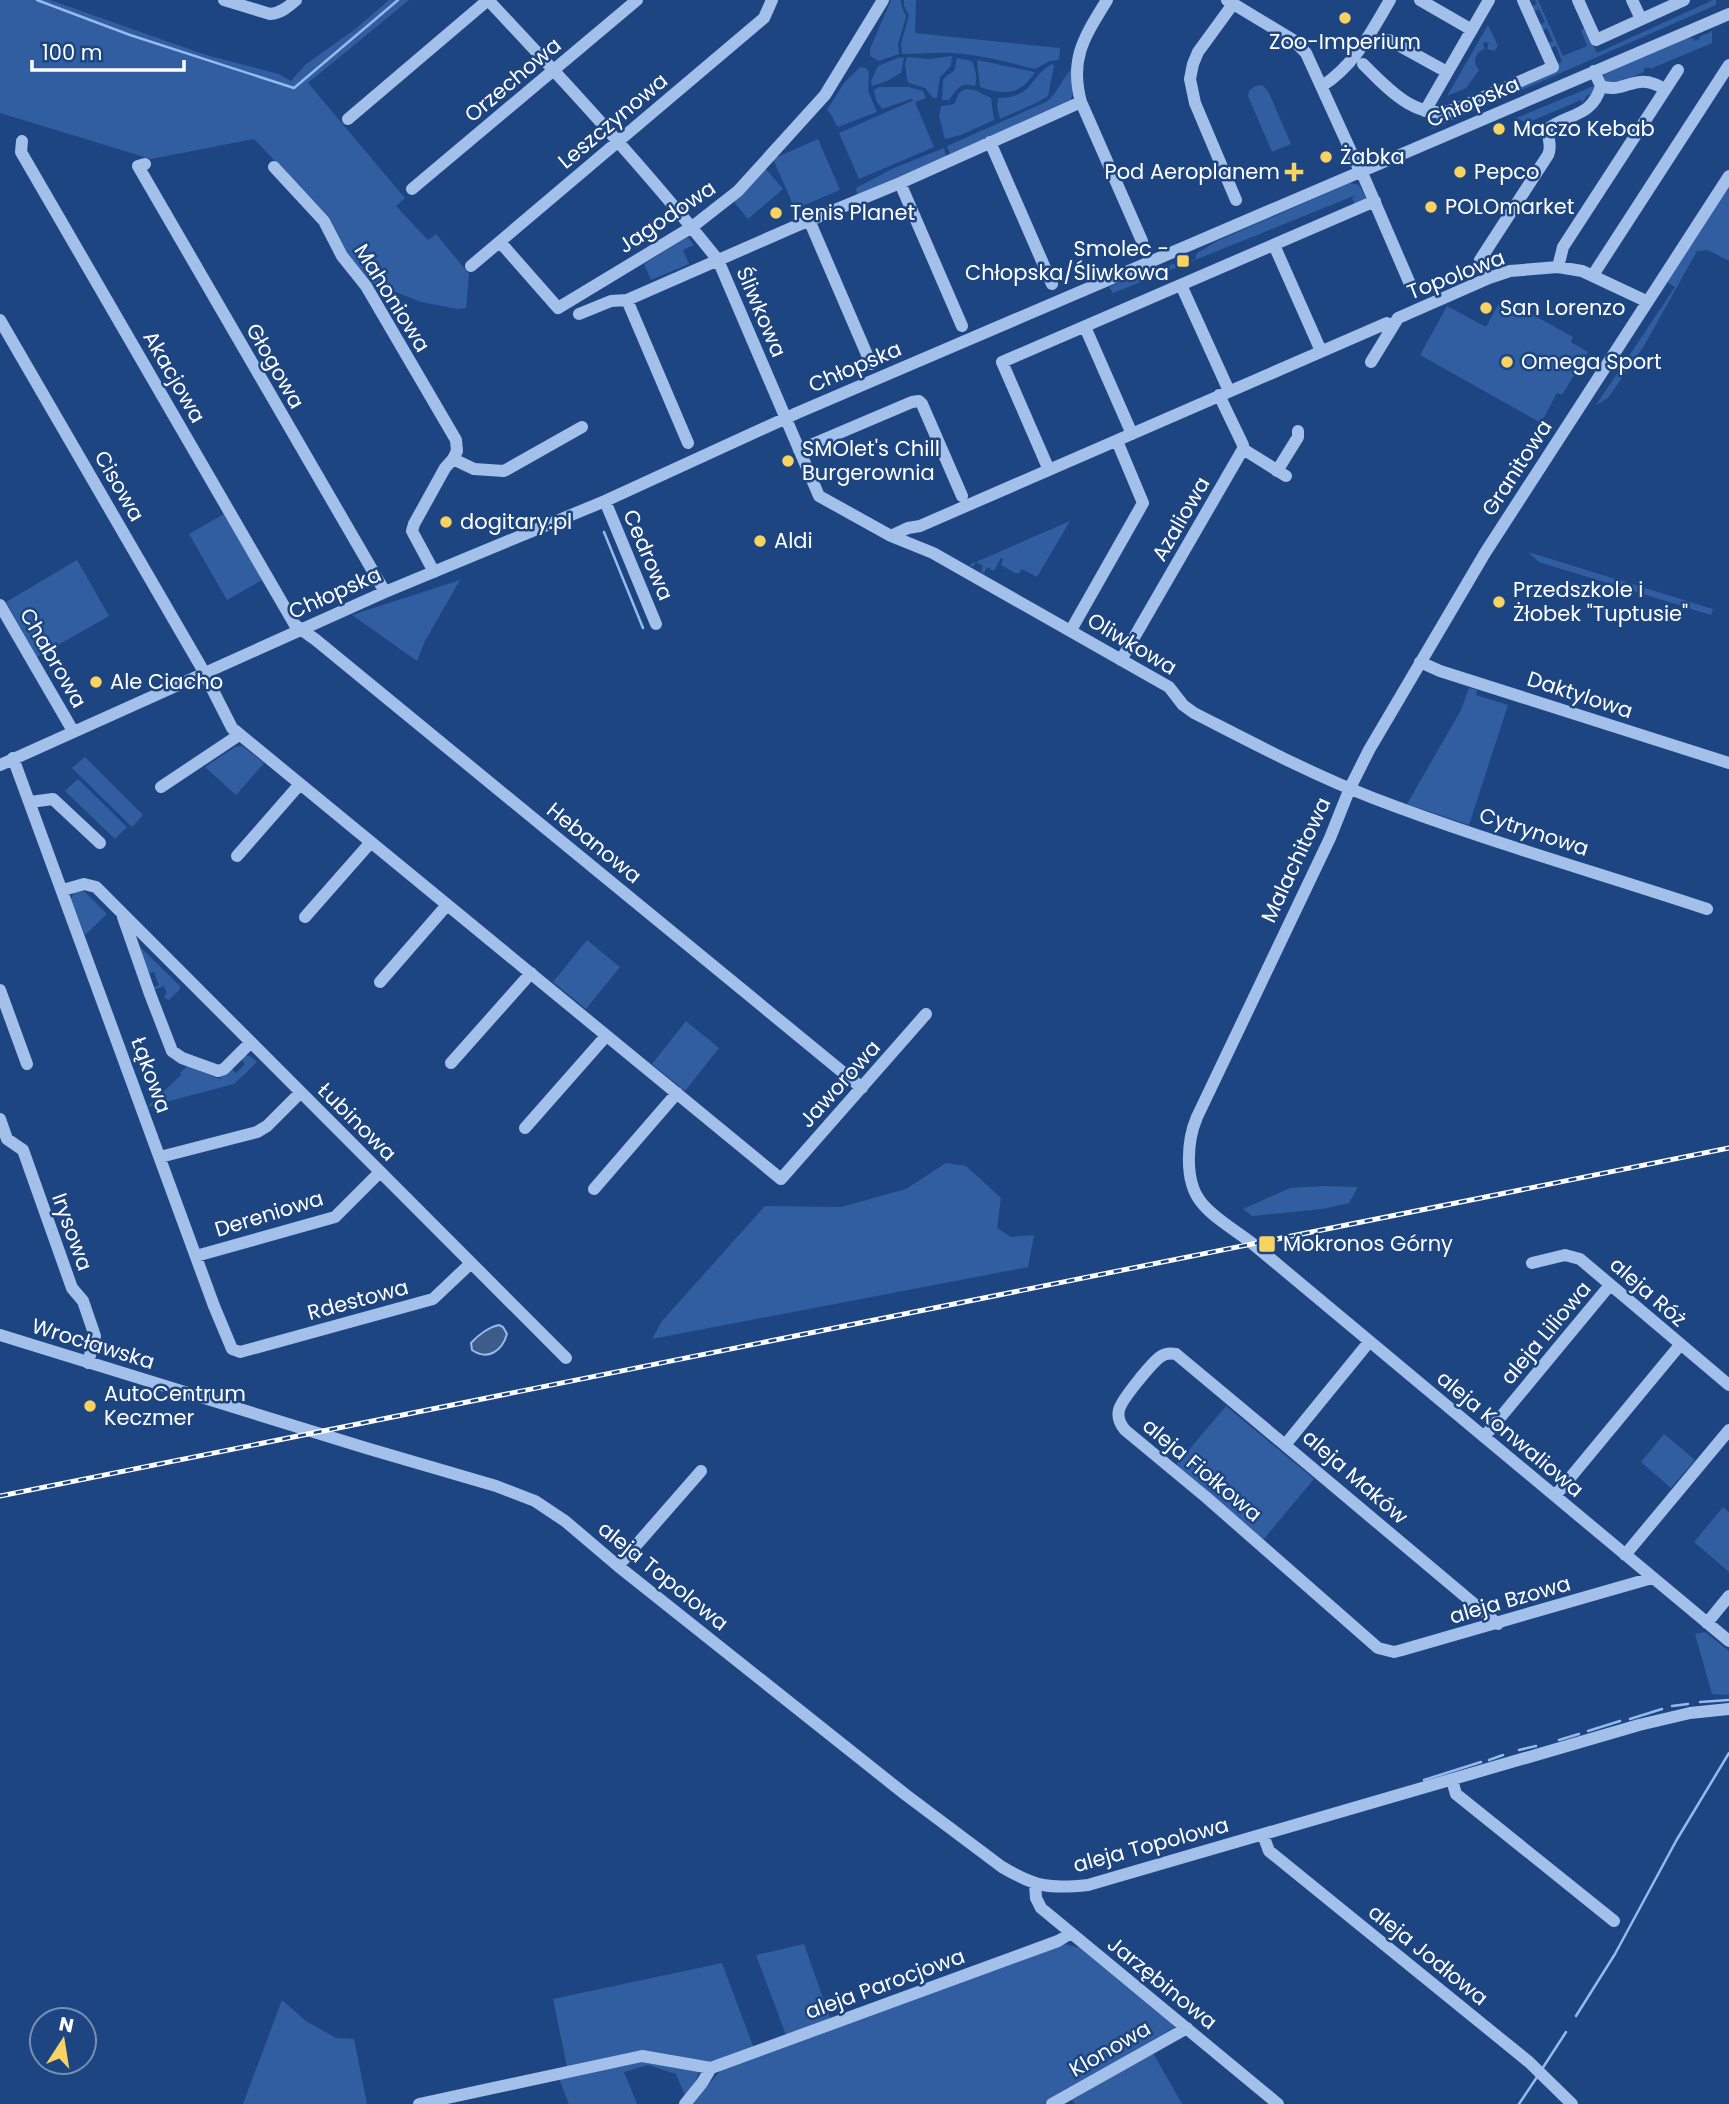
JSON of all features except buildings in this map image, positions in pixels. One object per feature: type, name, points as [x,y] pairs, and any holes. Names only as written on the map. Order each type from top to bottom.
[{"type":"street","points":[[224,0],[276,14],[296,0]]},
{"type":"street","points":[[348,119],[488,0],[692,227],[718,260]]},
{"type":"street","name":"Orzechowa","points":[[412,189],[638,0]]},
{"type":"street","name":"Leszczynowa","points":[[471,266],[764,18],[772,0]]},
{"type":"street","name":"Jagodowa","points":[[500,242],[558,309],[692,227],[738,191],[825,96],[883,0]]},
{"type":"street","points":[[1107,0],[1079,50],[1076,79],[1081,102],[1142,241]]},
{"type":"street","points":[[1322,86],[1335,77],[1362,49],[1390,0]]},
{"type":"street","points":[[1420,0],[1472,30]]},
{"type":"street","points":[[1425,111],[1489,0]]},
{"type":"street","points":[[1363,64],[1394,94],[1425,111],[1440,114],[1456,109],[1553,67],[1523,0]]},
{"type":"street","points":[[1578,0],[1596,40],[1684,0]]},
{"type":"street","points":[[1632,0],[1641,19]]},
{"type":"street","points":[[1236,200],[1195,103],[1190,79],[1198,52],[1230,2],[1293,40],[1311,61],[1410,284]]},
{"type":"street","name":"Chłopska","points":[[0,765],[385,592],[605,501],[786,418],[1729,14]]},
{"type":"street","points":[[1389,40],[1447,72]]},
{"type":"street","points":[[1593,275],[1729,65]]},
{"type":"street","points":[[1558,267],[1563,247],[1678,70]]},
{"type":"street","points":[[1489,278],[1480,260],[1549,152],[1549,128],[1586,110],[1599,92],[1601,86],[1594,71]]},
{"type":"street","points":[[1601,86],[1620,87],[1645,81],[1665,89]]},
{"type":"street","name":"Śliwkowa","points":[[579,314],[611,300],[627,300],[1081,102]]},
{"type":"street","name":"Akacjowa","points":[[22,141],[22,152],[295,625],[301,629]]},
{"type":"street","points":[[990,142],[1052,284]]},
{"type":"street","name":"Głogowa","points":[[145,164],[138,166],[385,592]]},
{"type":"street","name":"Mahoniowa","points":[[274,167],[324,221],[342,256],[366,286],[456,440],[458,445],[453,459]]},
{"type":"street","name":"Granitowa","points":[[1350,788],[1369,750],[1485,553],[1729,176]]},
{"type":"street","points":[[900,183],[962,326]]},
{"type":"street","points":[[1049,470],[1002,362],[1375,201]]},
{"type":"street","points":[[808,220],[871,364]]},
{"type":"street","points":[[1274,244],[1321,351]]},
{"type":"street","name":"Śliwkowa","points":[[718,260],[786,418]]},
{"type":"street","name":"Topolowa","points":[[891,536],[920,526],[1510,271],[1558,267],[1582,271],[1646,301]]},
{"type":"street","points":[[1181,285],[1243,449],[1282,473],[1298,437],[1298,431]]},
{"type":"street","points":[[627,300],[688,443]]},
{"type":"street","name":"Cisowa","points":[[0,320],[204,672]]},
{"type":"street","points":[[1371,362],[1392,320]]},
{"type":"street","points":[[1085,327],[1132,434]]},
{"type":"street","points":[[799,450],[919,401],[962,496]]},
{"type":"street","points":[[786,418],[819,496],[891,536]]},
{"type":"street","points":[[434,572],[412,531],[445,468],[453,459],[474,469],[504,471],[582,427]]},
{"type":"street","points":[[1071,630],[1143,503],[1117,441]]},
{"type":"street","name":"Azaliowa","points":[[1121,660],[1243,449]]},
{"type":"street","name":"Cedrowa","points":[[605,501],[656,624]]},
{"type":"street","name":"Oliwkowa","points":[[891,536],[933,553],[1169,687],[1183,705],[1194,713],[1350,788]]},
{"type":"street","name":"Chabrowa","points":[[0,605],[73,731]]},
{"type":"street","name":"Hebanowa","points":[[301,629],[862,1088]]},
{"type":"street","name":"Daktylowa","points":[[1420,662],[1440,671],[1729,763]]},
{"type":"street","points":[[204,672],[232,728],[239,735],[677,1093],[594,1189]]},
{"type":"street","points":[[161,787],[239,735]]},
{"type":"street","name":"Łąkowa","points":[[13,758],[230,1346],[236,1352],[244,1351]]},
{"type":"street","points":[[237,856],[300,784]]},
{"type":"street","name":"Cytrynowa","points":[[1350,788],[1425,817],[1707,909]]},
{"type":"street","name":"Malachitowa","points":[[1267,1256],[1200,1202],[1194,1190],[1189,1141],[1193,1125],[1330,838],[1350,788]]},
{"type":"street","points":[[30,802],[53,799],[100,843]]},
{"type":"street","points":[[305,917],[371,842]]},
{"type":"street","name":"Łubinowa","points":[[63,890],[78,884],[92,884],[566,1358]]},
{"type":"street","points":[[380,982],[447,905]]},
{"type":"street","name":"Łubinowa","points":[[122,913],[172,1051],[221,1071],[251,1042]]},
{"type":"street","points":[[451,1063],[531,973]]},
{"type":"street","points":[[0,990],[27,1064]]},
{"type":"street","name":"Jaworowa","points":[[677,1093],[781,1179],[926,1014]]},
{"type":"street","points":[[526,1128],[606,1036]]},
{"type":"street","points":[[160,1157],[257,1132],[267,1126],[300,1093]]},
{"type":"street","name":"Irysowa","points":[[0,1119],[8,1139],[23,1150],[72,1288],[83,1301],[95,1336],[88,1363]]},
{"type":"street","name":"Dereniowa","points":[[196,1256],[335,1217],[380,1172]]},
{"type":"street","name":"aleja Konwaliowa","points":[[1267,1256],[1729,1641]]},
{"type":"street","name":"aleja Róż","points":[[1532,1264],[1560,1256],[1576,1257],[1729,1385]]},
{"type":"street","name":"Rdestowa","points":[[244,1351],[433,1299],[470,1264]]},
{"type":"street","name":"aleja Liliowa","points":[[1484,1437],[1610,1285]]},
{"type":"street","name":"Wrocławska","points":[[0,1335],[496,1486],[529,1499]]},
{"type":"street","name":"aleja Maków","points":[[1369,1342],[1285,1445],[1498,1624]]},
{"type":"street","points":[[1555,1496],[1680,1345]]},
{"type":"street","name":"aleja Fiołkowa","points":[[1285,1445],[1175,1354],[1160,1357],[1119,1408],[1119,1420],[1125,1430],[1378,1648]]},
{"type":"street","points":[[1625,1555],[1729,1430]]},
{"type":"street","points":[[618,1566],[701,1471]]},
{"type":"street","name":"aleja Topolowa","points":[[529,1499],[565,1521],[906,1795],[1002,1867],[1035,1884],[1056,1888],[1088,1885],[1670,1717],[1709,1709],[1729,1709]]},
{"type":"street","name":"aleja Bzowa","points":[[1378,1648],[1394,1652],[1402,1650],[1652,1578]]},
{"type":"street","points":[[1707,1623],[1729,1596]]},
{"type":"street","points":[[1452,1780],[1456,1794],[1614,1921]]},
{"type":"street","name":"aleja Jodłowa","points":[[1263,1835],[1269,1851],[1529,2062],[1572,2104]]},
{"type":"street","name":"Jarzębinowa","points":[[1035,1884],[1036,1898],[1041,1908],[1278,2104]]},
{"type":"street","name":"aleja Parocjowa","points":[[419,2104],[642,2056],[711,2068],[1058,1941],[1071,1933]]},
{"type":"street","name":"Klonowa","points":[[1052,2104],[1187,2028]]},
{"type":"street","points":[[685,2104],[711,2068]]},
{"type":"shaded area","points":[[0,0],[50,0],[206,55],[279,74],[291,81],[306,64],[354,30],[389,0],[409,0],[308,83],[405,198],[396,206],[428,240],[436,234],[469,274],[466,308],[421,302],[372,283],[347,253],[330,218],[254,139],[151,159],[0,113]]},
{"type":"shaded area","points":[[891,0],[901,0],[906,17],[898,44],[899,54],[879,61],[870,56],[870,49]]},
{"type":"shaded area","points":[[904,0],[916,0],[915,33],[1060,48],[1059,60],[1050,61],[1035,69],[963,54],[902,54],[901,44],[909,15]]},
{"type":"shaded area","points":[[1535,0],[1538,0],[1563,56],[1587,46],[1581,30],[1585,28],[1597,53],[1713,0],[1716,0],[1716,5],[1430,130],[1436,118],[1451,117],[1557,69],[1555,65],[1562,62],[1556,46],[1548,49],[1546,44],[1553,41],[1547,28],[1540,31],[1538,25],[1545,22],[1539,9],[1532,12],[1530,7],[1537,4]]},
{"type":"shaded area","points":[[1488,25],[1498,46],[1494,51],[1487,49],[1489,43],[1484,42],[1485,49],[1479,52],[1476,58],[1479,70],[1466,88],[1447,96]]},
{"type":"shaded area","points":[[1712,31],[1712,43],[1650,69],[1643,69],[1644,72],[1623,81],[1607,83],[1604,79],[1604,73],[1682,39],[1693,38],[1695,41]]},
{"type":"shaded area","points":[[952,56],[951,66],[940,77],[937,98],[933,98],[925,88],[907,80],[907,57],[929,59]]},
{"type":"shaded area","points":[[900,57],[904,58],[901,73],[872,86],[871,81],[878,66]]},
{"type":"shaded area","points":[[957,58],[972,61],[976,76],[975,86],[962,86],[949,100],[942,100],[943,80],[954,71]]},
{"type":"shaded area","points":[[977,60],[1035,72],[1017,89],[1010,92],[996,91],[980,87]]},
{"type":"shaded area","points":[[1052,64],[1054,66],[1048,96],[1000,119],[998,98],[1018,95]]},
{"type":"shaded area","points":[[860,67],[869,72],[868,91],[877,112],[838,127],[827,110],[844,83]]},
{"type":"shaded area","points":[[1072,68],[1071,100],[950,154],[947,146],[1046,102],[1054,95]]},
{"type":"shaded area","points":[[1262,85],[1268,91],[1291,144],[1272,152],[1248,96],[1255,86]]},
{"type":"shaded area","points":[[1596,85],[1593,93],[1582,103],[1581,100],[1527,123],[1516,118]]},
{"type":"shaded area","points":[[879,87],[909,87],[923,91],[926,98],[915,102],[934,147],[859,179],[839,133],[914,100],[882,109],[874,90]]},
{"type":"shaded area","points":[[965,89],[975,90],[991,98],[994,120],[945,139],[939,116],[941,106],[954,104],[959,93]]},
{"type":"shaded area","points":[[818,139],[840,190],[795,209],[773,159]]},
{"type":"shaded area","points":[[944,148],[946,156],[857,195],[856,188],[894,168]]},
{"type":"shaded area","points":[[765,168],[783,189],[748,219],[734,202]]},
{"type":"shaded area","points":[[1350,183],[1359,185],[1366,198],[1364,201],[1355,205],[1352,198],[1356,195],[1113,293],[1109,287],[1149,271],[1195,259],[1197,253],[1217,241]]},
{"type":"shaded area","points":[[1729,187],[1729,261],[1708,250],[1697,251],[1644,346],[1608,398],[1596,405],[1675,287],[1667,282]]},
{"type":"shaded area","points":[[688,237],[694,245],[683,250],[689,264],[651,280],[644,264]]},
{"type":"shaded area","name":"Omega Sport","points":[[1502,298],[1573,337],[1571,342],[1588,352],[1562,395],[1557,393],[1541,423],[1420,355],[1447,306],[1486,327]]},
{"type":"shaded area","points":[[224,514],[262,580],[227,600],[189,534]]},
{"type":"shaded area","points":[[1070,521],[1037,577],[1022,569],[1015,573],[1001,565],[1001,558],[994,571],[987,567],[984,573],[981,572],[983,566],[976,562],[973,567],[969,565]]},
{"type":"shaded area","points":[[1528,552],[1713,609],[1711,615],[1539,562]]},
{"type":"shaded area","points":[[77,560],[109,616],[37,657],[6,602]]},
{"type":"shaded area","points":[[460,580],[425,641],[417,661],[352,615]]},
{"type":"shaded area","points":[[1469,688],[1477,690],[1476,695],[1508,705],[1469,825],[1407,804],[1461,710]]},
{"type":"shaded area","points":[[241,746],[264,763],[236,795],[205,767],[235,747]]},
{"type":"shaded area","points":[[85,757],[143,815],[132,827],[72,768]]},
{"type":"shaded area","points":[[78,779],[127,827],[115,839],[65,791]]},
{"type":"shaded area","points":[[83,890],[106,913],[85,935],[71,899],[74,892]]},
{"type":"shaded area","points":[[587,940],[620,967],[586,1009],[553,982]]},
{"type":"shaded area","points":[[135,942],[180,986],[169,1000],[164,996],[167,994],[164,986],[153,990],[152,988],[159,985],[154,972],[147,974]]},
{"type":"shaded area","points":[[686,1021],[719,1048],[685,1091],[652,1064]]},
{"type":"shaded area","points":[[245,1055],[257,1062],[234,1084],[147,1107],[187,1066],[219,1079],[230,1068],[236,1073],[245,1064],[240,1058]]},
{"type":"shaded area","points":[[946,1163],[966,1166],[1001,1198],[997,1228],[1011,1237],[1034,1235],[1028,1267],[652,1339],[662,1321],[765,1206],[841,1207],[906,1189]]},
{"type":"shaded area","points":[[1358,1187],[1349,1203],[1322,1209],[1252,1216],[1243,1209],[1290,1188]]},
{"type":"shaded area","points":[[499,1325],[507,1334],[498,1349],[484,1355],[472,1350],[471,1343],[477,1337]]},
{"type":"shaded area","points":[[1226,1406],[1314,1479],[1263,1540],[1176,1465]]},
{"type":"shaded area","points":[[1664,1434],[1695,1460],[1671,1488],[1641,1462]]},
{"type":"shaded area","points":[[1723,1507],[1729,1512],[1729,1572],[1694,1542]]},
{"type":"shaded area","points":[[1705,1632],[1729,1651],[1729,1695],[1712,1694],[1695,1634]]},
{"type":"shaded area","points":[[804,1944],[830,2018],[786,2035],[756,1955]]},
{"type":"shaded area","points":[[1064,1944],[1080,1948],[1175,2027],[1044,2104],[691,2104],[722,2069]]},
{"type":"shaded area","points":[[722,1963],[753,2046],[710,2062],[695,2062],[641,2052],[567,2067],[553,1999]]},
{"type":"shaded area","points":[[282,2000],[306,2021],[336,2038],[354,2039],[367,2104],[243,2104]]},
{"type":"shaded area","points":[[1153,2053],[1182,2104],[1075,2104],[1072,2100]]},
{"type":"shaded area","points":[[644,2060],[699,2070],[695,2087],[686,2098],[676,2074],[648,2065],[624,2072],[637,2104],[569,2104],[558,2076]]},
{"type":"waterway","points":[[37,0],[130,35],[294,88],[398,0]]},
{"type":"waterway","points":[[604,532],[643,628]]},
{"type":"waterway","points":[[1700,1702],[1729,1700]]},
{"type":"waterway","points":[[1672,1706],[1688,1704]]},
{"type":"waterway","points":[[1630,1719],[1662,1709]]},
{"type":"waterway","points":[[1588,1731],[1620,1721]]},
{"type":"waterway","points":[[1559,1740],[1579,1734]]},
{"type":"waterway","points":[[1519,1750],[1536,1746]]},
{"type":"waterway","points":[[1576,2016],[1615,1954],[1676,1841],[1729,1753]]},
{"type":"waterway","points":[[1489,1760],[1503,1755]]},
{"type":"waterway","points":[[1424,1780],[1481,1762]]},
{"type":"waterway","points":[[1542,2069],[1566,2032]]},
{"type":"waterway","points":[[1519,2104],[1537,2077]]},
{"type":"railway","points":[[0,1496],[1729,1148]]},
{"type":"place","name":"Zoo-Imperium","points":[[1345,18]]},
{"type":"place","name":"Maczo Kebab","points":[[1499,129]]},
{"type":"place","name":"Żabka","points":[[1326,157]]},
{"type":"place","name":"Pod Aeroplanem","points":[[1294,172]]},
{"type":"place","name":"Pepco","points":[[1460,172]]},
{"type":"place","name":"POLOmarket","points":[[1431,207]]},
{"type":"place","name":"Tenis Planet","points":[[776,213]]},
{"type":"place","name":"Smolec - Chłopska/Śliwkowa","points":[[1183,261]]},
{"type":"place","name":"San Lorenzo","points":[[1486,308]]},
{"type":"place","name":"Omega Sport","points":[[1507,362]]},
{"type":"place","name":"SMOlet's Chill Burgerownia","points":[[788,461]]},
{"type":"place","name":"dogitary.pl","points":[[446,522]]},
{"type":"place","name":"Aldi","points":[[760,541]]},
{"type":"place","name":"Przedszkole i Żłobek \"Tuptusie\"","points":[[1499,602]]},
{"type":"place","name":"Ale Ciacho","points":[[96,682]]},
{"type":"place","name":"Mokronos Górny","points":[[1267,1244]]},
{"type":"place","name":"AutoCentrum Keczmer","points":[[90,1406]]}]
